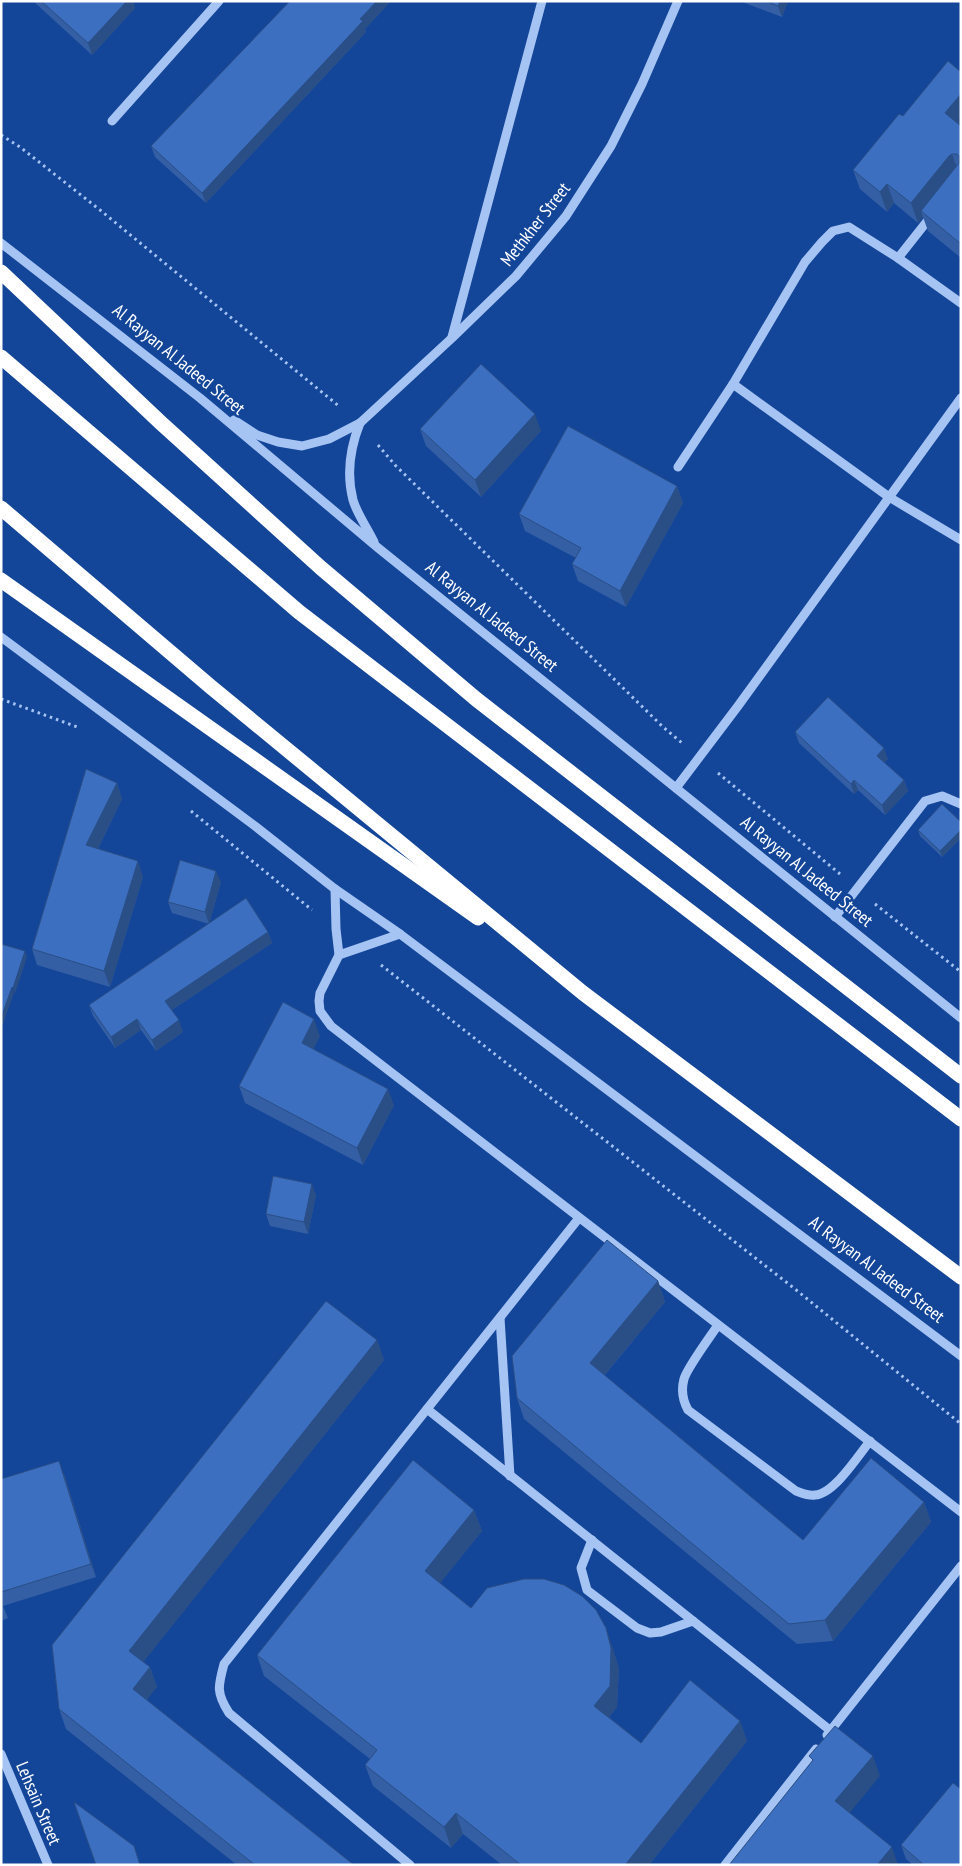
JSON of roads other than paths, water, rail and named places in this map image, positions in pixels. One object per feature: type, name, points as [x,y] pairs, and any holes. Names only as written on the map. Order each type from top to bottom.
[{"type":"highway","points":[[1,272],[161,423],[321,568],[476,699],[961,1076]]},
{"type":"highway","points":[[1,357],[299,612],[961,1119]]},
{"type":"highway","points":[[1,508],[211,687],[583,992]]},
{"type":"highway","points":[[1,580],[583,992],[961,1277]]},
{"type":"street","points":[[112,121],[219,1]]},
{"type":"street","points":[[452,338],[542,1]]},
{"type":"street","name":"Methkher Street","points":[[200,398],[257,435],[278,442],[302,446],[329,439],[360,424],[516,276],[566,216],[611,146],[642,84],[678,1]]},
{"type":"street","points":[[898,258],[938,208]]},
{"type":"street","points":[[678,467],[732,384],[805,262],[833,231],[849,227],[898,258],[961,303]]},
{"type":"street","name":"Al Rayyan Al Jadeed Street","points":[[1,243],[200,398],[376,546],[961,1018]]},
{"type":"street","points":[[732,384],[889,496],[961,540]]},
{"type":"street","points":[[676,788],[700,758],[961,398]]},
{"type":"street","name":"Methkher Street","points":[[360,424],[350,456],[350,474],[354,501],[376,546]]},
{"type":"street","name":"Al Rayyan Al Jadeed Street","points":[[1,638],[255,826],[335,889],[400,934],[961,1356]]},
{"type":"street","points":[[1,642],[11,646]]},
{"type":"street","points":[[835,917],[925,801],[942,796],[961,804]]},
{"type":"street","points":[[335,889],[339,955],[320,993],[319,1002],[320,1011],[331,1026],[961,1512]]},
{"type":"street","points":[[339,955],[400,934]]},
{"type":"street","points":[[410,1865],[229,1714],[221,1700],[219,1684],[224,1664],[579,1218]]},
{"type":"street","points":[[500,1318],[510,1476]]},
{"type":"street","points":[[718,1325],[684,1378],[683,1396],[688,1410],[796,1491],[807,1495],[825,1492],[834,1485],[870,1441]]},
{"type":"street","points":[[427,1409],[831,1731]]},
{"type":"street","points":[[592,1540],[581,1568],[587,1590],[637,1628],[650,1633],[661,1632],[693,1621]]},
{"type":"street","points":[[725,1865],[961,1566]]},
{"type":"street","name":"Lehsain Street","points":[[1,1754],[48,1865]]}]
